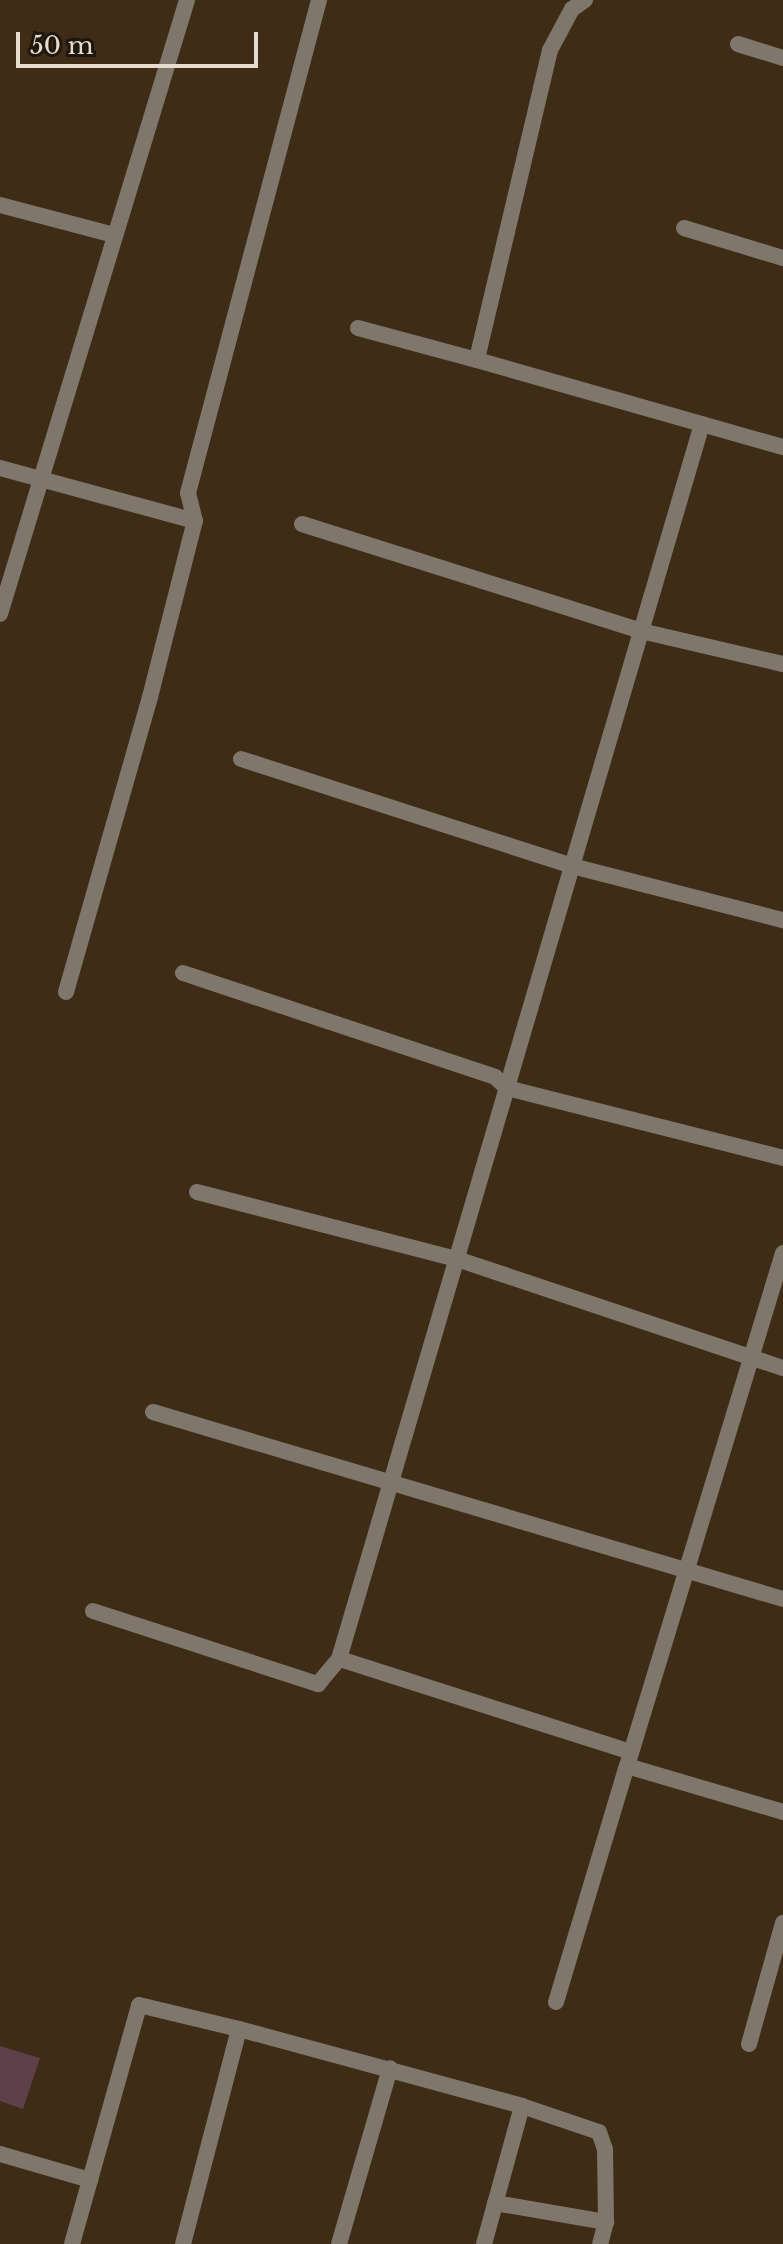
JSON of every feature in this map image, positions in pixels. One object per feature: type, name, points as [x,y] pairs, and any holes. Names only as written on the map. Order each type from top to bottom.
[{"type":"street","points":[[0,614],[38,480],[187,0]]},
{"type":"street","points":[[66,992],[195,521],[188,493],[319,0]]},
{"type":"street","points":[[477,360],[550,50],[572,9],[585,0]]},
{"type":"street","points":[[738,44],[783,58]]},
{"type":"street","points":[[0,205],[114,235]]},
{"type":"street","points":[[684,228],[783,258]]},
{"type":"street","points":[[358,328],[783,447]]},
{"type":"street","points":[[93,1611],[318,1684],[339,1659],[393,1486],[702,424]]},
{"type":"street","points":[[0,468],[195,521]]},
{"type":"street","points":[[302,524],[641,631],[783,664]]},
{"type":"street","points":[[241,759],[572,866],[783,920]]},
{"type":"street","points":[[183,973],[495,1077],[507,1088],[783,1158]]},
{"type":"street","points":[[197,1192],[457,1259],[783,1368]]},
{"type":"street","points":[[556,2002],[783,1253]]},
{"type":"street","points":[[153,1412],[687,1575],[783,1599]]},
{"type":"street","points":[[339,1659],[783,1812]]},
{"type":"street","points":[[749,2044],[783,1923]]},
{"type":"street","points":[[72,2244],[139,2005],[390,2068],[599,2132],[605,2149],[606,2222],[600,2244]]},
{"type":"street","points":[[183,2244],[239,2029]]},
{"type":"street","points":[[339,2244],[390,2068]]},
{"type":"street","points":[[484,2244],[522,2106]]},
{"type":"street","points":[[0,2154],[90,2180]]},
{"type":"street","points":[[495,2203],[606,2222]]},
{"type":"building","points":[[0,2046],[40,2058],[23,2109],[0,2101]]}]
